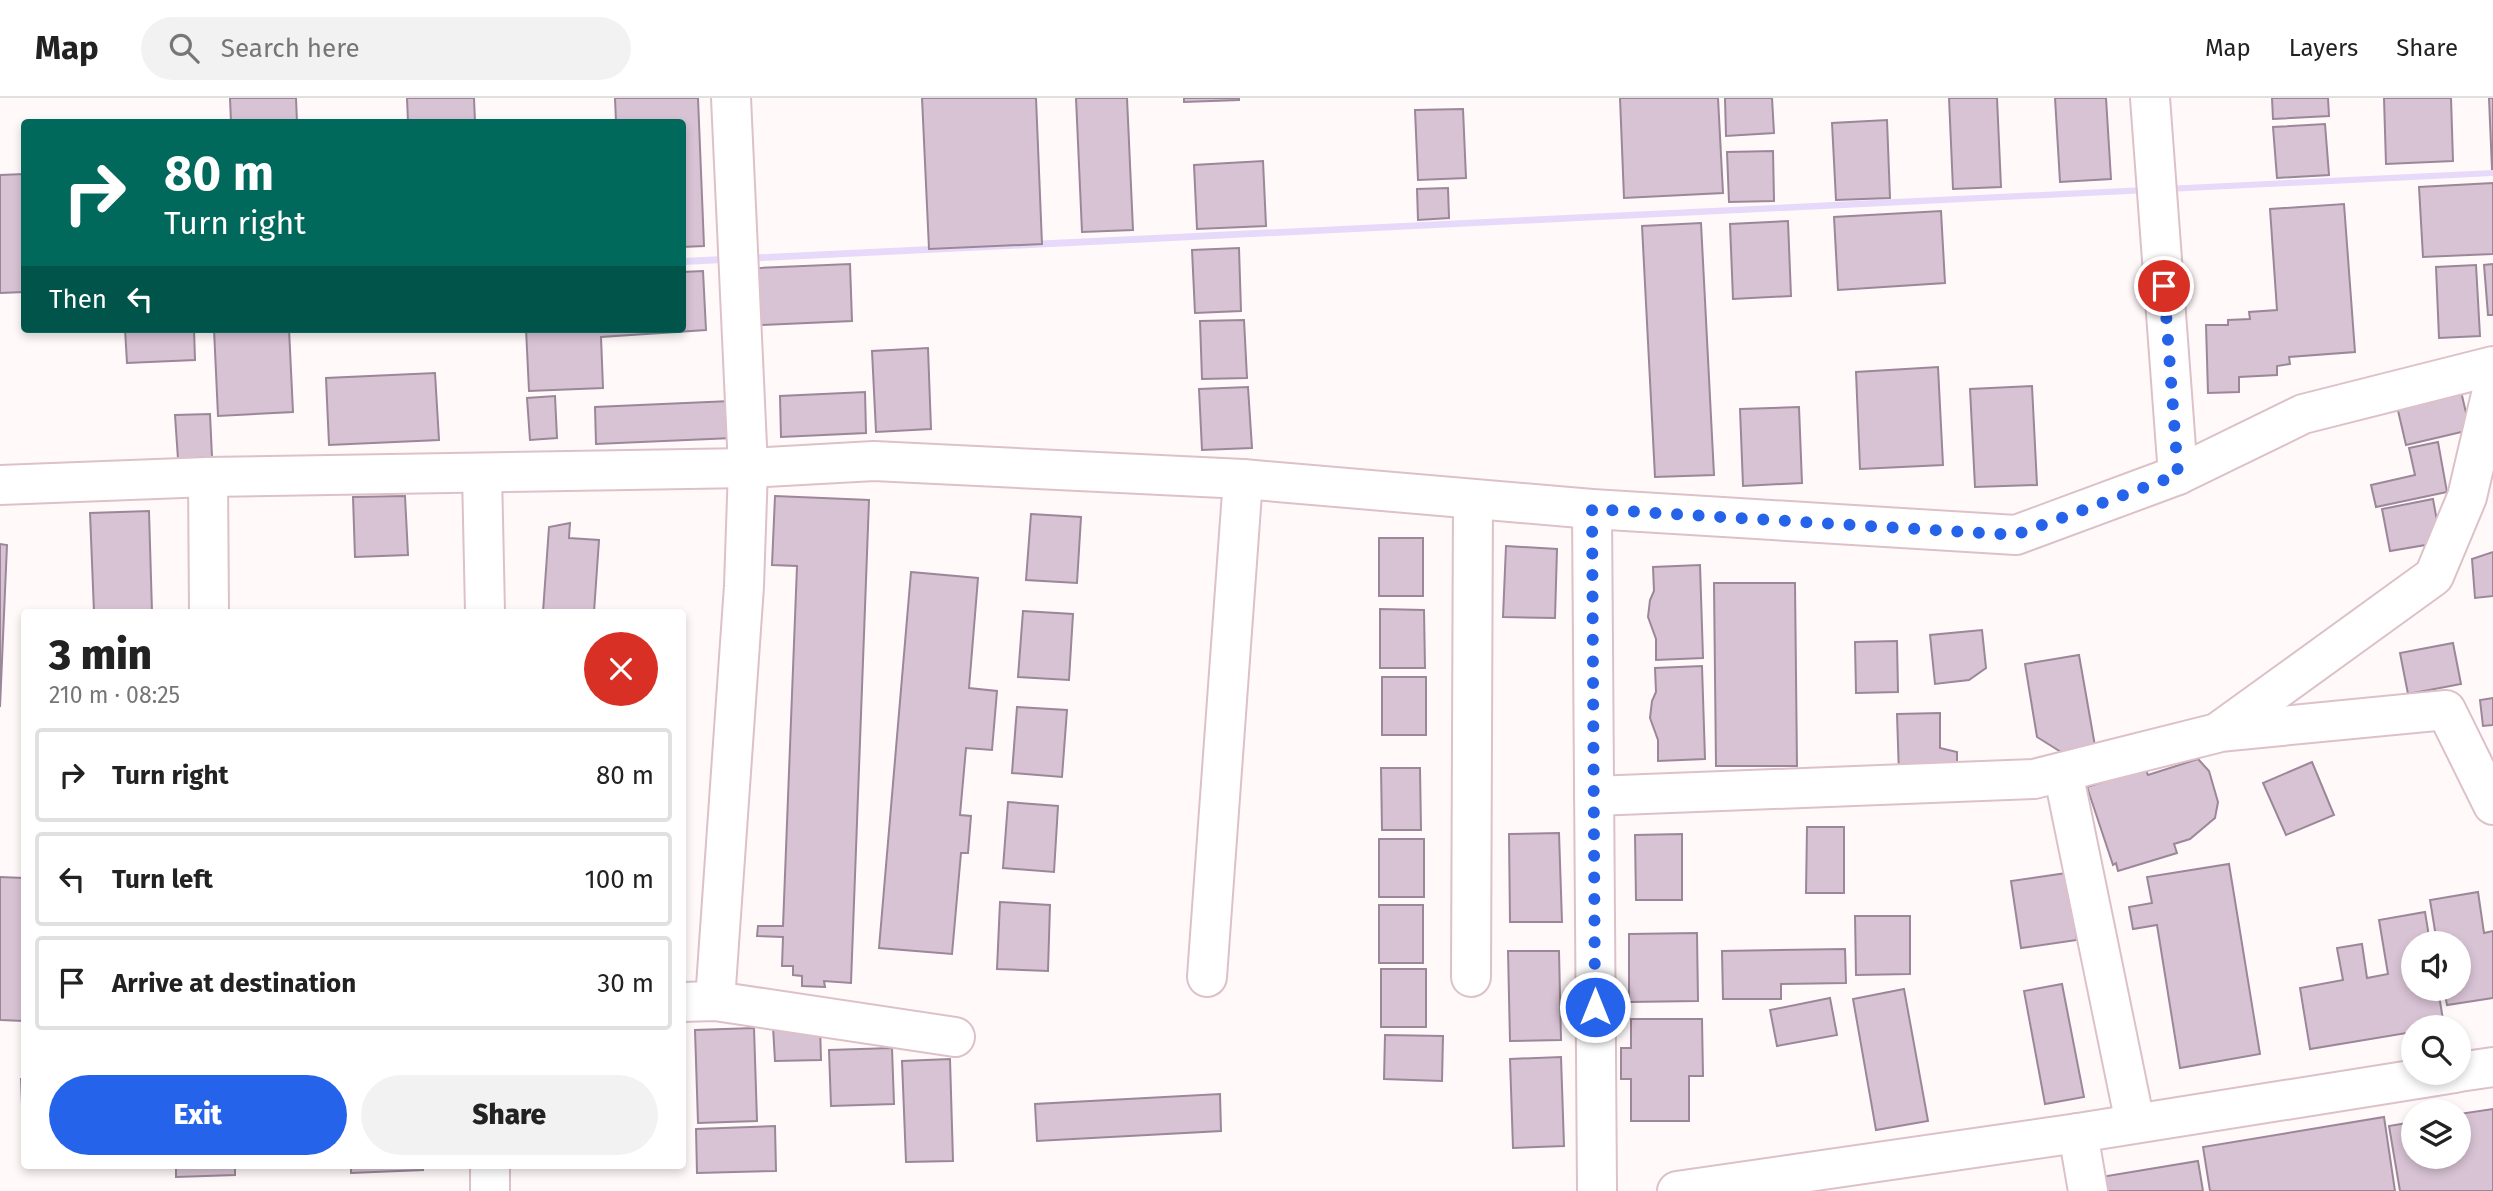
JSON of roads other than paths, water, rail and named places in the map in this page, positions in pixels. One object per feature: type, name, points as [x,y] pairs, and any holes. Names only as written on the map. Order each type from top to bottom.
[{"type":"street","points":[[731,98],[748,468],[744,586],[699,1002],[955,1037]]},
{"type":"street","points":[[2150,98],[2178,475]]},
{"type":"street","points":[[0,485],[208,477],[748,468],[874,461],[1243,479],[1592,509],[2015,535],[2178,475],[2303,414],[2493,366]]},
{"type":"street","points":[[2217,733],[2434,576],[2467,497],[2493,386]]},
{"type":"street","points":[[482,473],[485,609]]},
{"type":"street","points":[[208,477],[209,609]]},
{"type":"street","points":[[1207,977],[1243,479]]},
{"type":"street","points":[[1471,977],[1473,499]]},
{"type":"street","points":[[1592,509],[1597,1191]]},
{"type":"street","points":[[1594,796],[2034,779],[2217,733],[2446,709],[2493,805]]},
{"type":"street","points":[[2063,772],[2135,1123]]},
{"type":"street","points":[[2471,1070],[2493,1067]]},
{"type":"street","points":[[1677,1191],[2078,1133],[2401,1081]]},
{"type":"street","points":[[2078,1133],[2088,1191]]},
{"type":"street","points":[[490,1169],[490,1191]]}]
